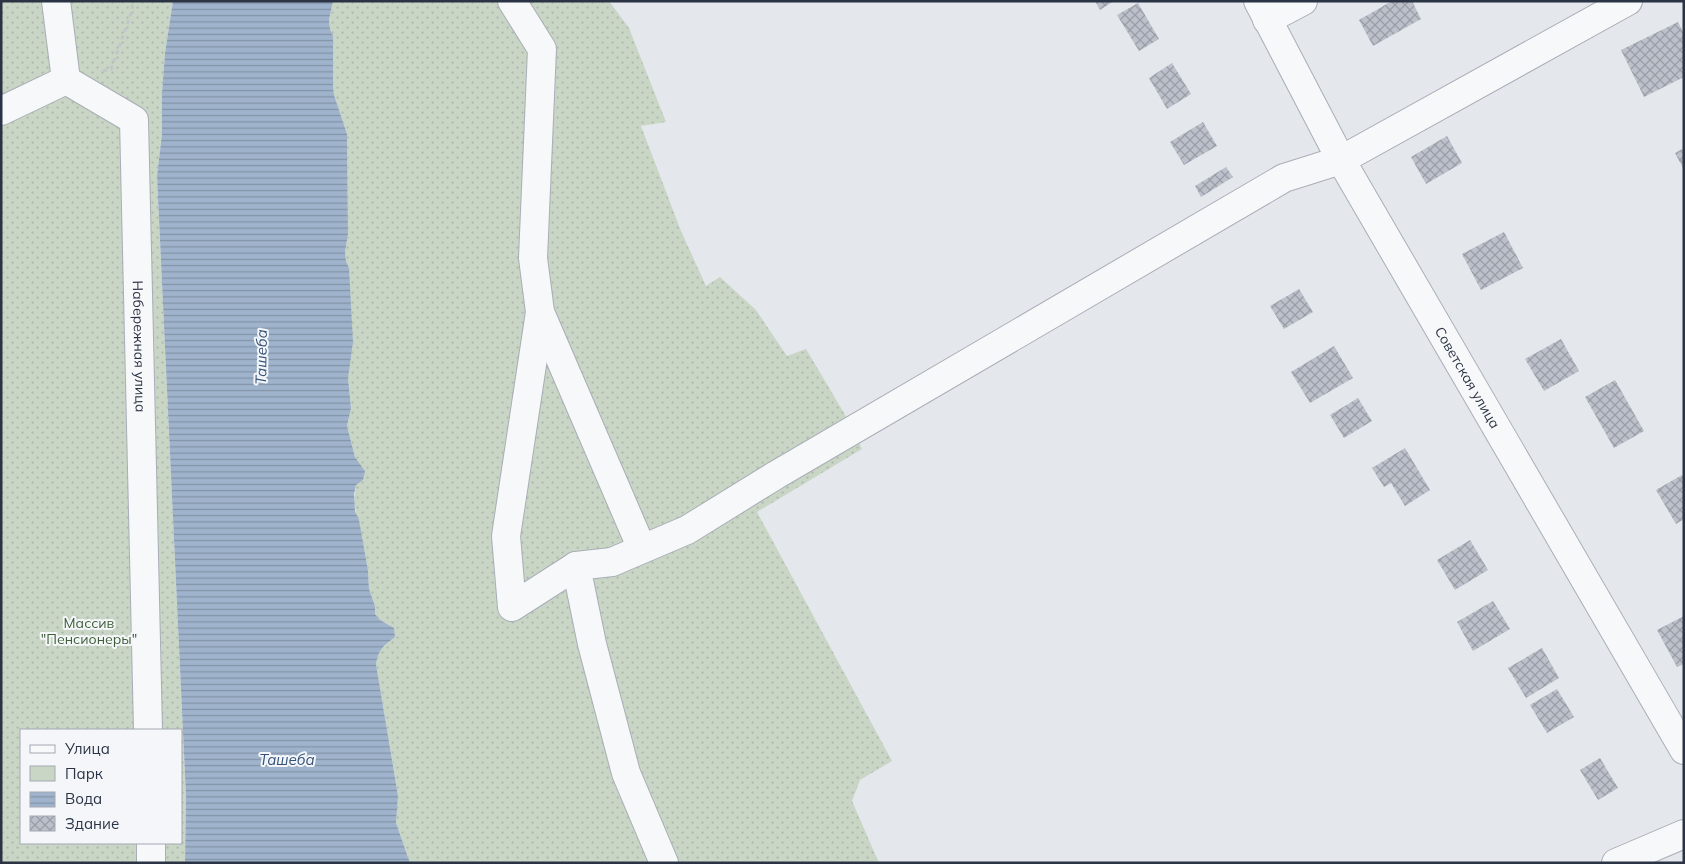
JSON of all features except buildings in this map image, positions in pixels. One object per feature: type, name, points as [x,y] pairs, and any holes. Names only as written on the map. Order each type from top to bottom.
[{"type":"street","points":[[1,112],[66,80],[56,1]]},
{"type":"street","points":[[512,1],[542,48],[532,258],[540,312],[642,549]]},
{"type":"street","points":[[1262,11],[1303,1]]},
{"type":"street","points":[[540,312],[506,536],[512,607],[576,566],[612,562],[687,530],[776,475],[1284,178],[1341,160],[1628,1]]},
{"type":"street","name":"Советская улица","points":[[1262,11],[1341,160],[1684,750]]},
{"type":"street","name":"Набережная улица","points":[[66,80],[134,120],[148,729]]},
{"type":"street","points":[[576,566],[592,644],[626,773],[664,863]]},
{"type":"street","points":[[1616,863],[1684,834]]},
{"type":"street","points":[[151,844],[151,863]]},
{"type":"path","points":[[66,80],[111,69],[132,11],[133,1]]},
{"type":"green space","name":"Массив \"Пенсионеры\"","points":[[1,1],[173,1],[165,53],[162,93],[162,134],[157,176],[186,796],[185,863],[1,863]]},
{"type":"green space","points":[[333,1],[609,1],[629,28],[666,122],[641,126],[681,231],[706,286],[720,277],[756,310],[787,356],[806,349],[844,413],[862,449],[757,512],[892,761],[860,780],[852,801],[879,863],[410,863],[396,823],[398,796],[376,664],[382,648],[395,637],[394,629],[380,621],[375,614],[375,606],[369,589],[368,571],[354,502],[356,485],[365,471],[355,457],[347,426],[351,408],[348,378],[349,268],[345,252],[348,234],[347,134],[334,95],[333,86],[333,36],[329,20]]},
{"type":"water","name":"Ташеба","points":[[173,1],[333,1],[329,20],[333,36],[333,86],[334,95],[347,134],[348,234],[345,252],[349,268],[353,342],[348,378],[351,408],[347,426],[355,457],[365,471],[363,480],[356,485],[354,494],[355,511],[359,520],[368,571],[369,589],[375,606],[375,614],[380,620],[394,628],[395,637],[382,648],[376,664],[398,796],[396,823],[410,863],[185,863],[186,796],[157,176],[162,134],[162,93],[165,53]]}]
